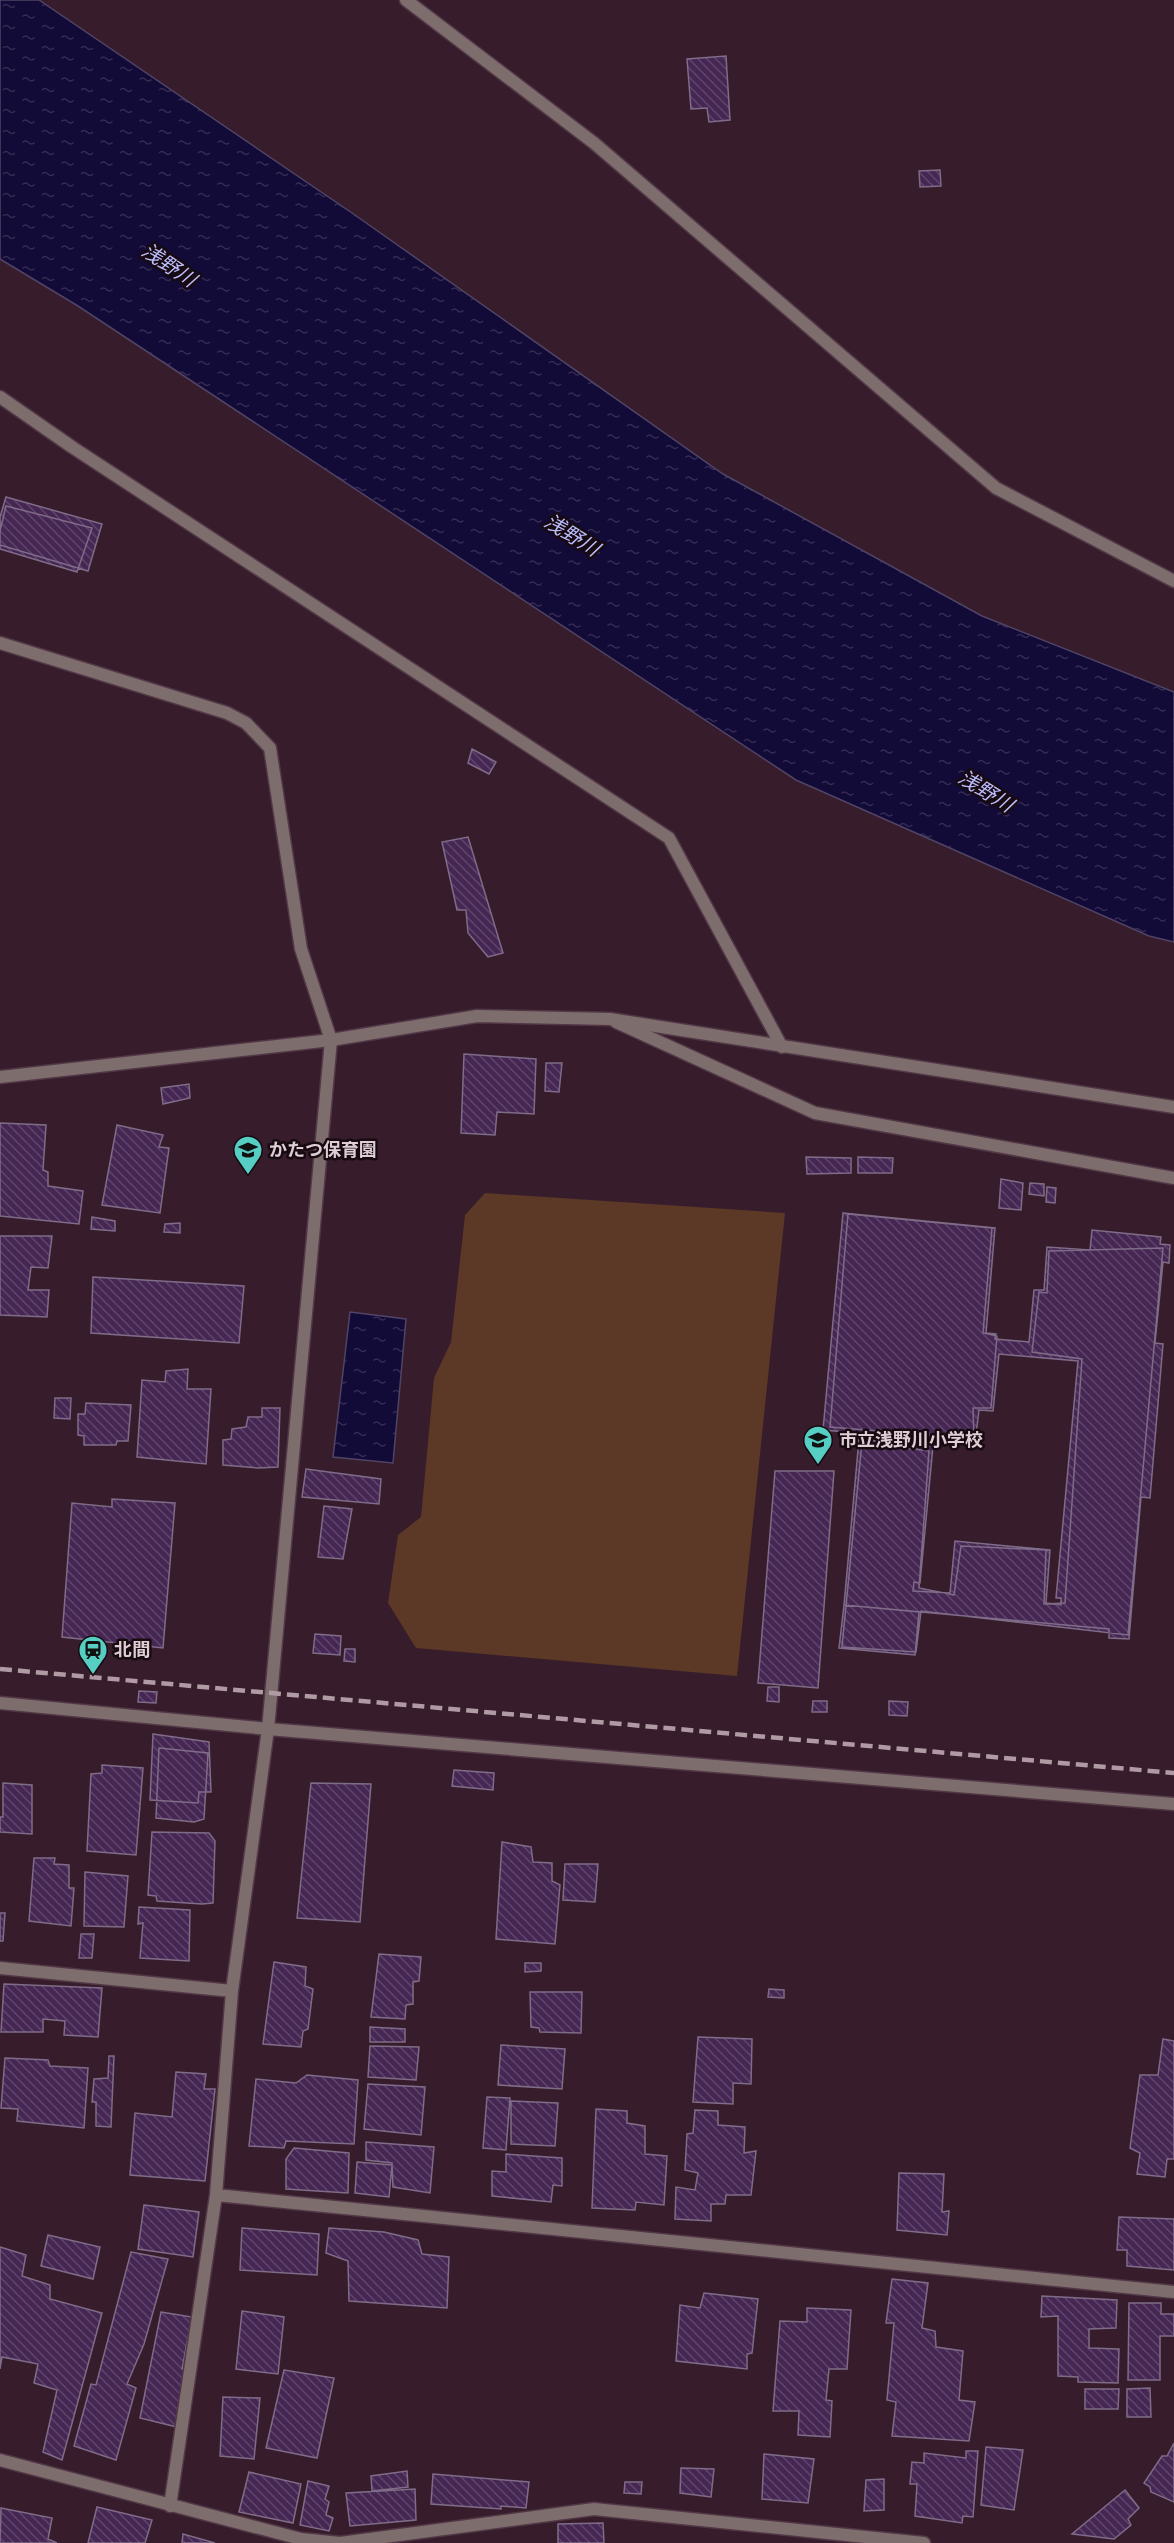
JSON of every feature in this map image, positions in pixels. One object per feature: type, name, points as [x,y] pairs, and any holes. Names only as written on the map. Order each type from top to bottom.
[{"type":"street","points":[[406,0],[594,143],[996,489],[1174,581]]},
{"type":"street","points":[[0,397],[72,447],[669,838],[782,1047]]},
{"type":"street","points":[[0,643],[227,713],[246,723],[270,748],[301,949],[331,1040],[268,1730],[232,1991],[216,2195],[170,2506]]},
{"type":"street","points":[[0,1077],[331,1040],[477,1016],[610,1019],[1174,1107]]},
{"type":"street","points":[[610,1019],[815,1113],[1174,1179]]},
{"type":"street","points":[[0,1703],[268,1730],[1174,1804]]},
{"type":"street","points":[[0,1968],[232,1991]]},
{"type":"street","points":[[216,2195],[1174,2292]]},
{"type":"street","points":[[0,2460],[302,2539],[340,2543],[594,2509],[924,2543]]},
{"type":"shaded area","points":[[485,1193],[785,1213],[737,1676],[416,1648],[388,1603],[398,1535],[421,1517],[434,1378],[451,1342],[465,1215]]},
{"type":"water","name":"浅野川","points":[[0,0],[39,0],[352,213],[723,474],[982,616],[1174,692],[1174,942],[1149,936],[796,780],[78,306],[0,259]]},
{"type":"water","points":[[350,1312],[406,1319],[393,1463],[333,1457]]},
{"type":"building","points":[[726,56],[730,120],[709,122],[707,108],[691,109],[687,59]]},
{"type":"building","points":[[940,170],[941,186],[920,187],[919,171]]},
{"type":"building","points":[[6,497],[102,524],[88,571],[0,545],[0,517]]},
{"type":"building","points":[[6,506],[92,528],[77,572],[0,549],[0,531]]},
{"type":"building","points":[[472,749],[496,762],[489,774],[468,763]]},
{"type":"building","points":[[468,837],[503,953],[488,957],[468,933],[466,910],[457,910],[442,842]]},
{"type":"building","points":[[464,1054],[536,1059],[534,1114],[497,1112],[495,1135],[461,1133]]},
{"type":"building","points":[[546,1063],[562,1063],[559,1092],[545,1091]]},
{"type":"building","points":[[189,1084],[190,1098],[163,1104],[161,1088]]},
{"type":"building","points":[[0,1123],[46,1125],[43,1170],[48,1172],[48,1186],[83,1191],[79,1224],[0,1216]]},
{"type":"building","points":[[117,1125],[163,1135],[159,1147],[169,1148],[160,1213],[102,1205]]},
{"type":"building","points":[[806,1157],[851,1158],[851,1173],[807,1174]]},
{"type":"building","points":[[858,1157],[893,1158],[892,1173],[858,1173]]},
{"type":"building","points":[[1001,1179],[1023,1183],[1021,1210],[999,1208]]},
{"type":"building","points":[[1030,1183],[1044,1184],[1044,1196],[1029,1194]]},
{"type":"building","points":[[1047,1187],[1056,1188],[1055,1203],[1046,1202]]},
{"type":"building","points":[[843,1213],[995,1228],[986,1333],[996,1334],[995,1339],[1029,1342],[1034,1290],[1044,1290],[1047,1247],[1090,1250],[1092,1230],[1161,1237],[1160,1244],[1170,1245],[1169,1263],[1163,1262],[1155,1343],[1163,1344],[1150,1498],[1141,1497],[1129,1639],[1109,1638],[1109,1629],[844,1605],[859,1439],[933,1446],[920,1583],[914,1582],[913,1591],[950,1593],[955,1541],[1050,1550],[1046,1603],[1061,1605],[1061,1598],[1056,1598],[1078,1361],[999,1354],[993,1411],[979,1410],[975,1443],[823,1430]]},
{"type":"building","points":[[848,1214],[992,1228],[983,1333],[997,1336],[991,1408],[973,1408],[974,1439],[830,1427]]},
{"type":"building","points":[[92,1217],[115,1221],[115,1231],[91,1229]]},
{"type":"building","points":[[180,1223],[180,1233],[164,1232],[165,1224]]},
{"type":"building","points":[[0,1236],[52,1236],[48,1268],[31,1267],[28,1290],[49,1290],[47,1317],[0,1315]]},
{"type":"building","points":[[1163,1248],[1128,1635],[921,1611],[916,1652],[842,1647],[862,1442],[929,1451],[919,1588],[954,1595],[961,1546],[1046,1550],[1044,1604],[1065,1603],[1082,1359],[1032,1352],[1039,1292],[1047,1293],[1049,1251]]},
{"type":"building","points":[[93,1277],[244,1286],[239,1343],[91,1333]]},
{"type":"building","points":[[188,1369],[187,1389],[211,1389],[206,1464],[137,1457],[142,1380],[165,1382],[166,1371]]},
{"type":"building","points":[[55,1398],[71,1398],[70,1419],[54,1418]]},
{"type":"building","points":[[86,1403],[131,1405],[128,1441],[117,1441],[116,1445],[84,1445],[84,1436],[78,1435],[78,1414],[85,1414]]},
{"type":"building","points":[[262,1408],[280,1408],[278,1467],[223,1465],[223,1440],[231,1439],[232,1429],[246,1427],[248,1417],[262,1417]]},
{"type":"building","points":[[306,1469],[381,1479],[379,1504],[302,1497]]},
{"type":"building","points":[[775,1471],[834,1471],[818,1688],[758,1683]]},
{"type":"building","points":[[112,1499],[175,1503],[163,1648],[62,1637],[72,1503],[112,1507]]},
{"type":"building","points":[[324,1506],[352,1509],[343,1559],[318,1557]]},
{"type":"building","points":[[844,1605],[919,1612],[915,1655],[839,1648]]},
{"type":"building","points":[[315,1634],[341,1636],[340,1655],[313,1653]]},
{"type":"building","points":[[345,1649],[355,1649],[355,1662],[344,1661]]},
{"type":"building","points":[[768,1687],[779,1687],[779,1702],[767,1701]]},
{"type":"building","points":[[139,1691],[157,1692],[156,1703],[138,1702]]},
{"type":"building","points":[[813,1701],[827,1701],[827,1712],[812,1712]]},
{"type":"building","points":[[889,1701],[908,1702],[907,1716],[889,1715]]},
{"type":"building","points":[[153,1734],[209,1742],[211,1792],[199,1792],[198,1803],[150,1800]]},
{"type":"building","points":[[159,1748],[208,1753],[204,1819],[194,1822],[156,1818]]},
{"type":"building","points":[[102,1765],[143,1768],[136,1855],[87,1851],[91,1774],[102,1773]]},
{"type":"building","points":[[454,1770],[494,1773],[493,1790],[452,1786]]},
{"type":"building","points":[[3,1783],[32,1785],[32,1834],[0,1832],[0,1817],[3,1817]]},
{"type":"building","points":[[311,1783],[371,1784],[360,1922],[297,1918]]},
{"type":"building","points":[[152,1832],[209,1833],[215,1841],[213,1903],[157,1901],[156,1896],[148,1895]]},
{"type":"building","points":[[502,1842],[531,1847],[533,1862],[552,1863],[552,1881],[560,1885],[555,1944],[496,1939]]},
{"type":"building","points":[[34,1858],[55,1858],[54,1864],[69,1865],[69,1888],[74,1888],[71,1926],[29,1921]]},
{"type":"building","points":[[565,1864],[598,1864],[595,1902],[563,1900]]},
{"type":"building","points":[[85,1872],[128,1876],[124,1927],[84,1926]]},
{"type":"building","points":[[139,1907],[190,1910],[189,1961],[140,1958],[143,1923],[138,1924]]},
{"type":"building","points":[[0,1913],[5,1913],[3,1941],[0,1941]]},
{"type":"building","points":[[81,1934],[94,1934],[92,1958],[79,1958]]},
{"type":"building","points":[[379,1954],[421,1957],[419,1981],[413,1982],[413,2004],[406,2005],[405,2019],[371,2017]]},
{"type":"building","points":[[274,1962],[306,1967],[305,1986],[313,1989],[308,2029],[303,2031],[301,2047],[263,2044]]},
{"type":"building","points":[[525,1963],[541,1963],[541,1971],[525,1972]]},
{"type":"building","points":[[4,1984],[102,1988],[98,2037],[64,2035],[65,2021],[43,2019],[43,2032],[1,2032]]},
{"type":"building","points":[[769,1989],[784,1990],[784,1998],[768,1997]]},
{"type":"building","points":[[530,1992],[582,1992],[581,2033],[540,2032],[539,2028],[531,2027]]},
{"type":"building","points":[[370,2027],[405,2029],[405,2042],[370,2042]]},
{"type":"building","points":[[698,2037],[752,2039],[751,2084],[733,2083],[733,2104],[693,2102]]},
{"type":"building","points":[[1163,2039],[1174,2041],[1174,2159],[1167,2159],[1165,2177],[1137,2174],[1140,2153],[1130,2148],[1140,2075],[1158,2075]]},
{"type":"building","points":[[501,2045],[565,2049],[562,2089],[498,2085]]},
{"type":"building","points":[[370,2046],[419,2047],[416,2080],[368,2077]]},
{"type":"building","points":[[109,2056],[114,2056],[111,2127],[96,2126],[96,2102],[92,2102],[94,2079],[108,2078]]},
{"type":"building","points":[[5,2058],[48,2060],[50,2066],[88,2068],[84,2128],[17,2121],[18,2109],[1,2108]]},
{"type":"building","points":[[176,2072],[206,2074],[204,2089],[215,2089],[205,2181],[130,2175],[135,2113],[172,2117]]},
{"type":"building","points":[[307,2075],[358,2080],[354,2144],[286,2141],[284,2148],[249,2146],[256,2079],[296,2083]]},
{"type":"building","points":[[368,2084],[425,2087],[421,2135],[364,2129]]},
{"type":"building","points":[[487,2097],[510,2098],[506,2150],[483,2148]]},
{"type":"building","points":[[511,2101],[558,2103],[555,2146],[511,2144]]},
{"type":"building","points":[[596,2109],[627,2111],[627,2123],[645,2126],[645,2154],[667,2156],[664,2205],[636,2202],[635,2210],[592,2208]]},
{"type":"building","points":[[695,2110],[718,2111],[718,2125],[745,2127],[744,2153],[756,2151],[751,2195],[726,2195],[725,2204],[711,2204],[711,2221],[675,2219],[676,2187],[695,2190],[698,2173],[685,2170],[687,2134],[693,2133]]},
{"type":"building","points":[[366,2142],[434,2147],[430,2193],[393,2187],[392,2163],[366,2160]]},
{"type":"building","points":[[294,2148],[349,2153],[348,2193],[286,2189],[286,2159]]},
{"type":"building","points":[[506,2154],[562,2158],[562,2186],[553,2185],[551,2202],[492,2196],[492,2171],[506,2172]]},
{"type":"building","points":[[357,2162],[392,2165],[389,2197],[355,2193]]},
{"type":"building","points":[[899,2173],[944,2174],[942,2212],[949,2211],[947,2235],[897,2230]]},
{"type":"building","points":[[144,2205],[199,2212],[193,2257],[138,2249]]},
{"type":"building","points":[[1119,2217],[1174,2219],[1174,2270],[1127,2266],[1127,2250],[1117,2250]]},
{"type":"building","points":[[242,2228],[319,2234],[317,2275],[240,2270]]},
{"type":"building","points":[[329,2228],[384,2232],[418,2240],[422,2254],[449,2257],[447,2308],[349,2301],[348,2261],[326,2253]]},
{"type":"building","points":[[48,2235],[100,2247],[93,2279],[41,2266]]},
{"type":"building","points":[[0,2247],[26,2255],[22,2276],[50,2285],[50,2299],[102,2313],[62,2460],[43,2452],[57,2390],[34,2383],[38,2364],[2,2357],[0,2369]]},
{"type":"building","points":[[131,2252],[168,2259],[144,2344],[127,2384],[136,2388],[116,2460],[74,2446],[91,2384],[96,2385]]},
{"type":"building","points":[[892,2279],[928,2283],[922,2328],[935,2331],[936,2347],[963,2351],[959,2400],[975,2402],[969,2441],[892,2436],[896,2402],[887,2400],[894,2323],[886,2323]]},
{"type":"building","points":[[704,2293],[758,2299],[752,2353],[747,2354],[747,2369],[676,2361],[680,2305],[700,2308]]},
{"type":"building","points":[[1042,2296],[1117,2300],[1116,2328],[1089,2329],[1089,2348],[1119,2349],[1118,2383],[1078,2382],[1078,2377],[1058,2376],[1058,2316],[1041,2317]]},
{"type":"building","points":[[1129,2303],[1161,2303],[1161,2314],[1174,2314],[1174,2336],[1160,2336],[1160,2380],[1128,2380]]},
{"type":"building","points":[[807,2308],[851,2310],[847,2369],[829,2369],[826,2400],[832,2401],[830,2437],[798,2435],[799,2411],[773,2411],[780,2321],[807,2322]]},
{"type":"building","points":[[242,2311],[284,2317],[278,2374],[236,2369]]},
{"type":"building","points":[[161,2312],[192,2317],[182,2369],[187,2370],[177,2427],[140,2418]]},
{"type":"building","points":[[284,2370],[334,2378],[317,2458],[266,2448]]},
{"type":"building","points":[[1150,2388],[1151,2417],[1127,2417],[1127,2389]]},
{"type":"building","points":[[1085,2389],[1119,2389],[1118,2409],[1085,2409]]},
{"type":"building","points":[[223,2397],[260,2398],[254,2459],[220,2456]]},
{"type":"building","points":[[1174,2443],[1174,2502],[1151,2492],[1150,2487],[1144,2483],[1162,2456],[1167,2456]]},
{"type":"building","points":[[986,2447],[1023,2450],[1014,2510],[981,2505]]},
{"type":"building","points":[[966,2451],[978,2451],[973,2517],[963,2516],[962,2523],[915,2516],[917,2484],[910,2484],[912,2462],[924,2463],[924,2453],[966,2458]]},
{"type":"building","points":[[764,2454],[814,2459],[808,2503],[762,2499]]},
{"type":"building","points":[[681,2468],[714,2469],[711,2497],[680,2493]]},
{"type":"building","points":[[407,2471],[408,2487],[372,2491],[371,2476]]},
{"type":"building","points":[[249,2472],[301,2484],[293,2523],[239,2512]]},
{"type":"building","points":[[433,2474],[529,2482],[526,2508],[501,2506],[501,2509],[431,2504]]},
{"type":"building","points":[[884,2479],[884,2510],[864,2511],[866,2480]]},
{"type":"building","points":[[308,2481],[329,2486],[325,2499],[329,2502],[326,2515],[333,2518],[329,2531],[300,2525]]},
{"type":"building","points":[[625,2482],[642,2482],[641,2494],[624,2493]]},
{"type":"building","points":[[415,2489],[416,2520],[350,2526],[346,2493]]},
{"type":"building","points":[[1125,2490],[1139,2508],[1128,2519],[1131,2525],[1114,2539],[1072,2534]]},
{"type":"building","points":[[97,2507],[152,2520],[145,2543],[88,2543]]},
{"type":"building","points":[[1,2508],[52,2518],[48,2539],[57,2543],[0,2543]]},
{"type":"building","points":[[603,2523],[604,2543],[558,2543],[558,2524]]},
{"type":"building","points":[[183,2534],[215,2543],[182,2543]]},
{"type":"railway","points":[[0,1669],[1174,1773]]},
{"type":"place","name":"かたつ保育園","points":[[248,1176]]},
{"type":"place","name":"市立浅野川小学校","points":[[818,1466]]},
{"type":"place","name":"北間","points":[[93,1676]]}]
